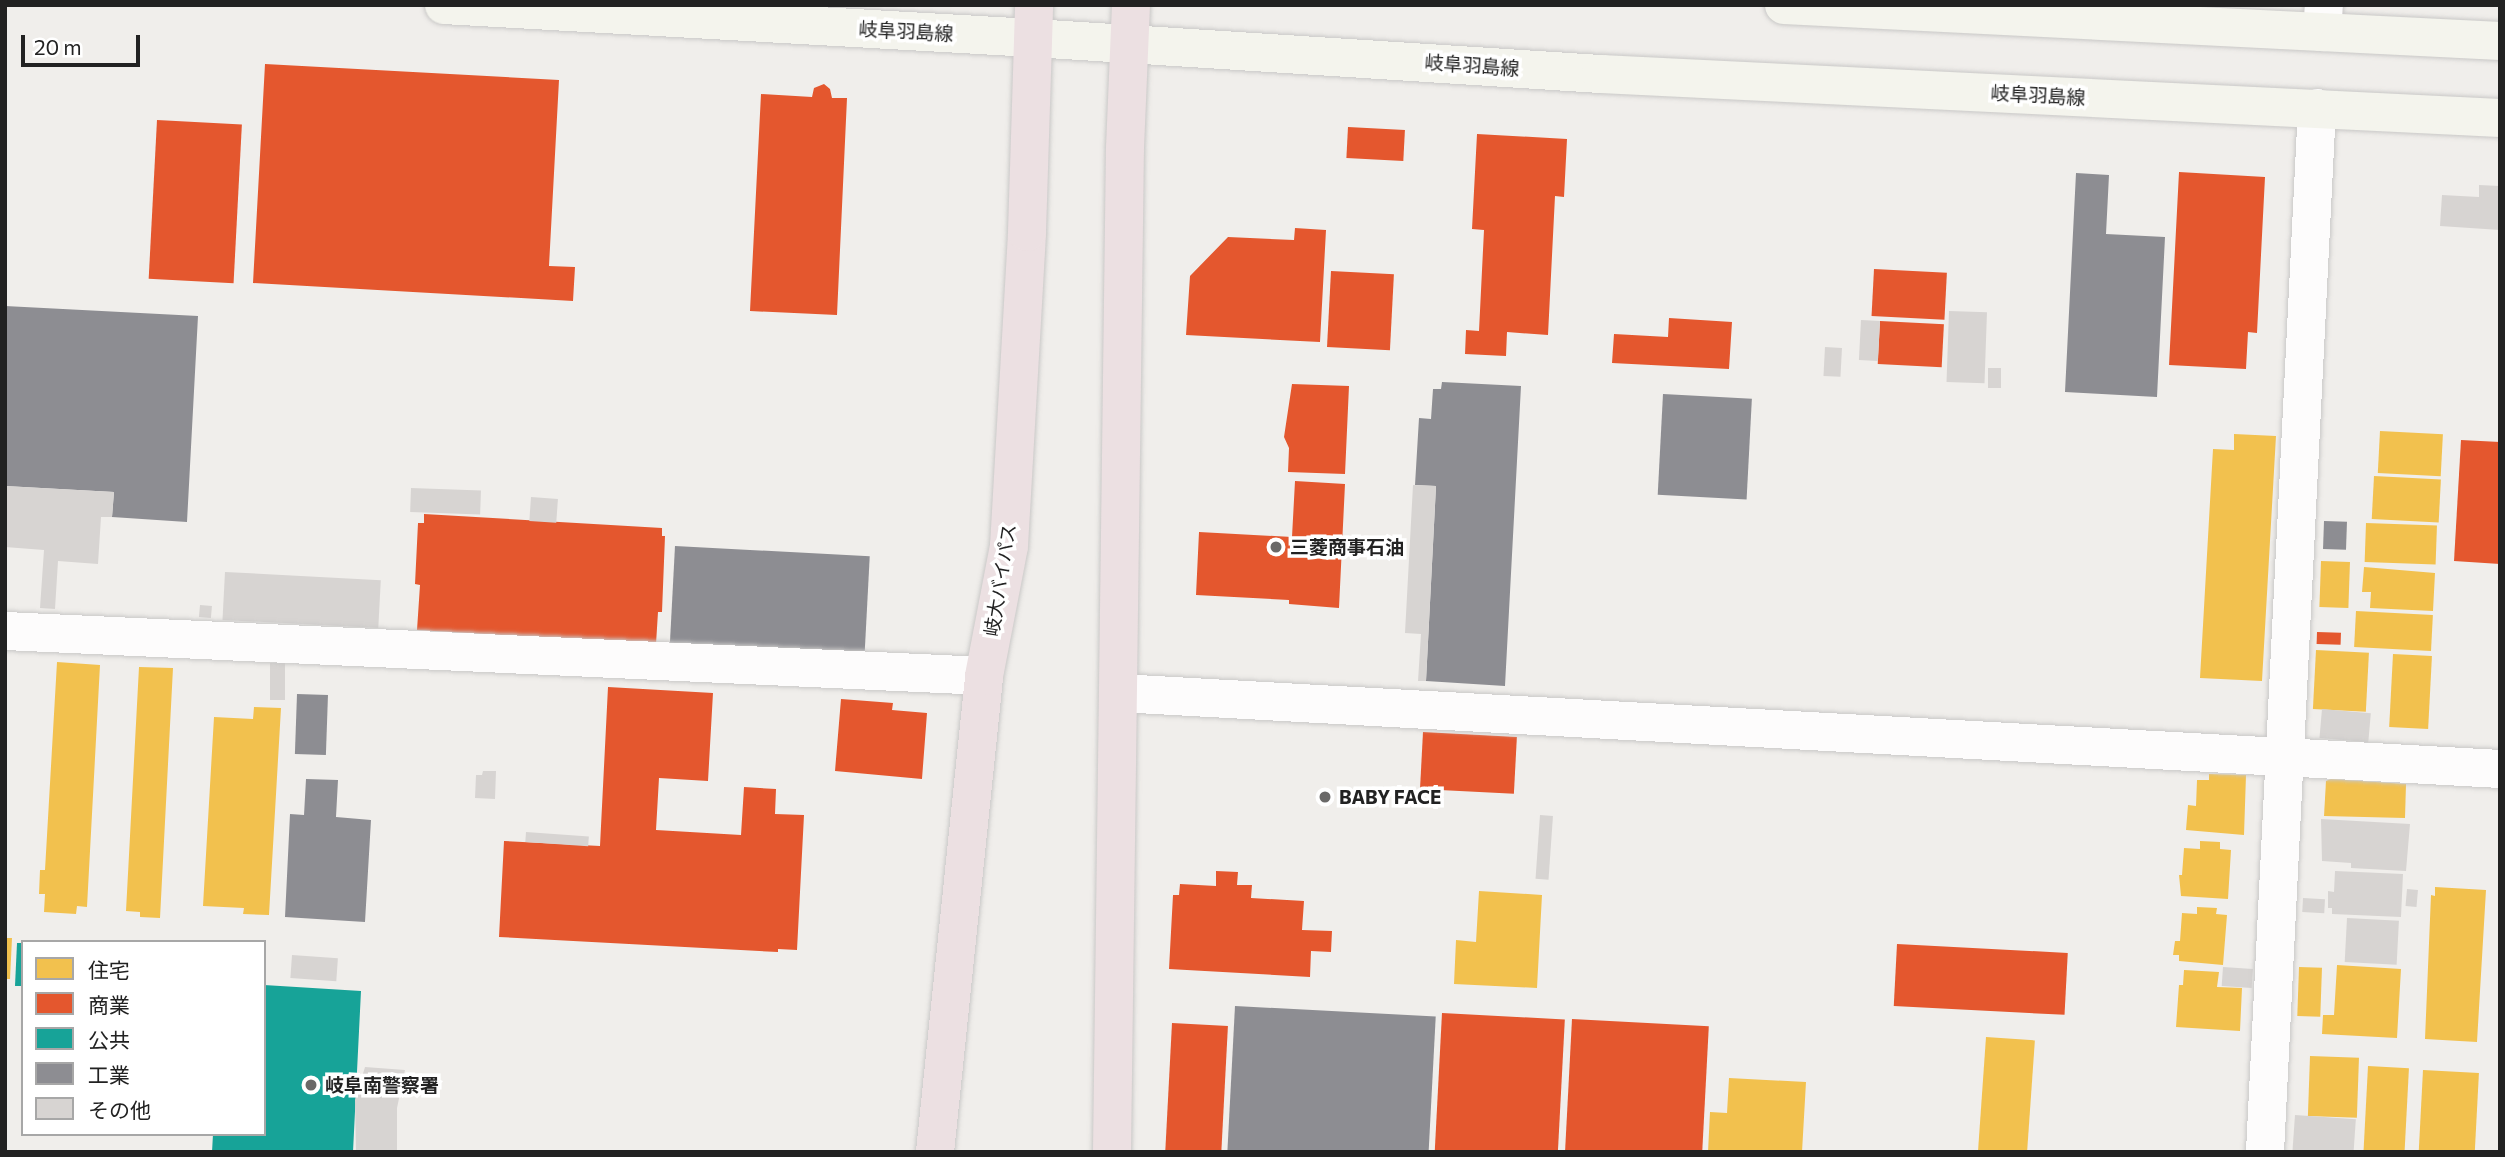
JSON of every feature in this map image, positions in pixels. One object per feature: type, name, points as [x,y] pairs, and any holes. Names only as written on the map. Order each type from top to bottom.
[{"type":"highway","points":[[1112,1152],[1125,148],[1131,5]]},
{"type":"highway","name":"岐大バイパス","points":[[935,1152],[984,676],[1009,546],[1027,232],[1033,21]]},
{"type":"main road","name":"岐阜羽島線","points":[[444,5],[1033,21],[1130,44],[1601,74],[2500,118]]},
{"type":"main road","points":[[1784,5],[2323,18],[2500,41]]},
{"type":"street","points":[[2265,1152],[2316,108]]},
{"type":"street","points":[[5,631],[984,676]]},
{"type":"street","points":[[1119,693],[2500,769]]},
{"type":"building: 住宅","points":[[2380,431],[2443,434],[2441,476],[2378,473]]},
{"type":"building: 住宅","points":[[2234,434],[2276,436],[2262,681],[2200,678],[2213,449],[2234,450]]},
{"type":"building: 住宅","points":[[2374,476],[2441,480],[2439,522],[2372,519]]},
{"type":"building: 住宅","points":[[2366,523],[2437,525],[2436,564],[2365,562]]},
{"type":"building: 住宅","points":[[2321,561],[2350,562],[2348,608],[2319,607]]},
{"type":"building: 住宅","points":[[2364,567],[2435,573],[2433,611],[2370,608],[2371,592],[2362,592]]},
{"type":"building: 住宅","points":[[2356,611],[2433,615],[2431,651],[2354,647]]},
{"type":"building: 住宅","points":[[2316,650],[2369,653],[2366,712],[2313,709]]},
{"type":"building: 住宅","points":[[2393,654],[2432,656],[2428,729],[2389,727]]},
{"type":"building: 住宅","points":[[57,662],[100,665],[87,907],[77,906],[76,914],[44,912],[45,894],[39,894],[40,870],[45,870]]},
{"type":"building: 住宅","points":[[139,667],[173,668],[160,918],[140,917],[140,912],[126,911]]},
{"type":"building: 住宅","points":[[254,707],[281,708],[269,915],[243,914],[244,908],[203,906],[214,717],[253,719]]},
{"type":"building: 住宅","points":[[2209,774],[2246,775],[2244,835],[2186,830],[2188,805],[2196,806],[2197,780],[2209,780]]},
{"type":"building: 住宅","points":[[2331,779],[2406,784],[2405,818],[2324,816],[2326,781]]},
{"type":"building: 住宅","points":[[2200,841],[2220,842],[2220,849],[2231,850],[2228,899],[2181,896],[2179,875],[2182,875],[2184,848],[2200,849]]},
{"type":"building: 住宅","points":[[2435,887],[2486,890],[2477,1042],[2425,1039],[2431,895],[2435,896]]},
{"type":"building: 住宅","points":[[1479,891],[1542,895],[1537,988],[1454,984],[1456,940],[1476,942]]},
{"type":"building: 住宅","points":[[2197,907],[2217,908],[2216,914],[2227,915],[2223,965],[2179,961],[2179,955],[2173,955],[2175,941],[2180,941],[2182,913],[2197,914]]},
{"type":"building: 住宅","points":[[5,938],[12,938],[10,979],[5,979]]},
{"type":"building: 住宅","points":[[2337,965],[2401,969],[2397,1038],[2322,1034],[2323,1015],[2334,1015]]},
{"type":"building: 住宅","points":[[2299,967],[2322,968],[2320,1017],[2297,1016]]},
{"type":"building: 住宅","points":[[2184,970],[2219,972],[2217,987],[2242,988],[2240,1031],[2176,1027],[2179,985],[2183,985]]},
{"type":"building: 住宅","points":[[1986,1037],[2035,1040],[2027,1152],[1978,1152]]},
{"type":"building: 住宅","points":[[2310,1056],[2359,1058],[2357,1118],[2308,1116]]},
{"type":"building: 住宅","points":[[2368,1066],[2409,1068],[2405,1152],[2363,1152]]},
{"type":"building: 住宅","points":[[2423,1070],[2479,1073],[2475,1152],[2419,1152]]},
{"type":"building: 住宅","points":[[1729,1078],[1806,1082],[1802,1152],[1708,1152],[1710,1112],[1727,1113]]},
{"type":"building: 商業","points":[[265,64],[559,80],[549,266],[575,267],[573,301],[253,283]]},
{"type":"building: 商業","points":[[824,84],[830,89],[832,98],[847,98],[837,315],[750,311],[761,94],[812,97],[814,88]]},
{"type":"building: 商業","points":[[157,120],[242,124],[234,283],[149,279]]},
{"type":"building: 商業","points":[[1348,127],[1405,130],[1403,161],[1346,158]]},
{"type":"building: 商業","points":[[1477,134],[1567,139],[1564,197],[1555,196],[1548,335],[1507,332],[1506,356],[1465,354],[1466,330],[1479,331],[1484,230],[1472,229]]},
{"type":"building: 商業","points":[[2179,172],[2265,177],[2257,333],[2248,332],[2246,369],[2169,365]]},
{"type":"building: 商業","points":[[1295,228],[1326,230],[1320,342],[1186,335],[1190,276],[1228,237],[1294,240]]},
{"type":"building: 商業","points":[[1874,269],[1947,273],[1944,320],[1872,316]]},
{"type":"building: 商業","points":[[1331,271],[1394,274],[1390,350],[1327,347]]},
{"type":"building: 商業","points":[[1669,318],[1732,322],[1729,369],[1612,363],[1614,334],[1668,337]]},
{"type":"building: 商業","points":[[1880,321],[1944,324],[1942,367],[1878,364]]},
{"type":"building: 商業","points":[[1292,384],[1349,386],[1345,474],[1288,472],[1289,448],[1284,437]]},
{"type":"building: 商業","points":[[2461,440],[2500,442],[2500,564],[2454,561]]},
{"type":"building: 商業","points":[[1295,481],[1345,484],[1339,608],[1289,604],[1289,600],[1196,595],[1199,532],[1292,537]]},
{"type":"building: 商業","points":[[424,514],[662,528],[662,536],[665,536],[662,612],[658,612],[656,644],[417,630],[420,585],[415,584],[418,523],[424,523]]},
{"type":"building: 商業","points":[[2317,632],[2341,633],[2341,645],[2317,644]]},
{"type":"building: 商業","points":[[608,687],[713,693],[708,781],[659,778],[656,830],[741,835],[744,787],[776,789],[775,814],[804,815],[797,950],[778,949],[778,952],[499,937],[504,841],[600,846]]},
{"type":"building: 商業","points":[[841,699],[893,703],[892,710],[927,713],[922,779],[835,771]]},
{"type":"building: 商業","points":[[1423,732],[1517,737],[1514,794],[1420,789]]},
{"type":"building: 商業","points":[[1216,871],[1238,872],[1237,885],[1252,885],[1251,898],[1304,901],[1302,930],[1332,931],[1331,952],[1311,951],[1310,977],[1169,969],[1173,895],[1179,895],[1180,884],[1216,886]]},
{"type":"building: 商業","points":[[1897,944],[2068,953],[2065,1015],[1894,1006]]},
{"type":"building: 商業","points":[[1442,1013],[1565,1019],[1558,1152],[1435,1152]]},
{"type":"building: 商業","points":[[1572,1019],[1709,1026],[1702,1152],[1565,1152]]},
{"type":"building: 商業","points":[[1172,1023],[1228,1026],[1221,1152],[1165,1151]]},
{"type":"building: 公共","points":[[17,943],[21,943],[21,986],[15,986]]},
{"type":"building: 公共","points":[[266,985],[361,991],[353,1152],[212,1152],[213,1136],[266,1136]]},
{"type":"building: 工業","points":[[2076,173],[2109,175],[2106,234],[2165,237],[2157,397],[2065,392]]},
{"type":"building: 工業","points":[[5,306],[198,316],[187,522],[112,517],[114,492],[5,486]]},
{"type":"building: 工業","points":[[1442,382],[1521,386],[1505,686],[1426,681],[1436,486],[1415,485],[1419,418],[1431,419],[1433,389],[1441,389]]},
{"type":"building: 工業","points":[[1663,394],[1752,399],[1747,500],[1658,495]]},
{"type":"building: 工業","points":[[2324,521],[2347,522],[2346,550],[2323,549]]},
{"type":"building: 工業","points":[[675,546],[870,556],[865,653],[670,643]]},
{"type":"building: 工業","points":[[297,694],[328,695],[326,755],[295,754]]},
{"type":"building: 工業","points":[[306,779],[338,780],[336,817],[371,820],[365,922],[285,917],[290,814],[304,815]]},
{"type":"building: 工業","points":[[1235,1006],[1436,1017],[1429,1152],[1227,1152]]},
{"type":"building: その他","points":[[2479,185],[2500,186],[2500,230],[2440,226],[2442,195],[2479,197]]},
{"type":"building: その他","points":[[1949,311],[1987,312],[1984,383],[1947,382]]},
{"type":"building: その他","points":[[1861,320],[1880,321],[1878,361],[1859,360]]},
{"type":"building: その他","points":[[1825,347],[1842,348],[1840,377],[1823,376]]},
{"type":"building: その他","points":[[1988,368],[2001,368],[2001,388],[1988,388]]},
{"type":"building: その他","points":[[1413,485],[1436,486],[1426,681],[1418,681],[1421,634],[1405,633]]},
{"type":"building: その他","points":[[5,486],[114,492],[112,517],[101,517],[98,564],[58,561],[55,609],[40,608],[44,550],[5,547]]},
{"type":"building: その他","points":[[411,488],[481,490],[480,514],[410,512]]},
{"type":"building: その他","points":[[531,497],[558,499],[556,523],[529,521]]},
{"type":"building: その他","points":[[225,572],[381,580],[378,628],[222,620]]},
{"type":"building: その他","points":[[200,605],[212,606],[211,618],[199,617]]},
{"type":"building: その他","points":[[270,663],[285,663],[285,700],[270,700]]},
{"type":"building: その他","points":[[2322,709],[2371,713],[2368,742],[2319,738]]},
{"type":"building: その他","points":[[483,771],[496,771],[495,799],[475,798],[476,775],[482,775]]},
{"type":"building: その他","points":[[1540,815],[1553,816],[1549,880],[1536,879]]},
{"type":"building: その他","points":[[2321,819],[2410,824],[2406,871],[2351,868],[2351,863],[2322,861]]},
{"type":"building: その他","points":[[526,832],[589,836],[588,846],[525,842]]},
{"type":"building: その他","points":[[2335,871],[2403,874],[2401,917],[2332,914],[2332,908],[2328,908],[2328,891],[2334,892]]},
{"type":"building: その他","points":[[2407,889],[2418,890],[2416,907],[2406,906]]},
{"type":"building: その他","points":[[2303,898],[2325,899],[2324,913],[2302,912]]},
{"type":"building: その他","points":[[2347,918],[2399,921],[2397,965],[2345,962]]},
{"type":"building: その他","points":[[292,955],[338,958],[336,981],[290,978]]},
{"type":"building: その他","points":[[2223,967],[2253,969],[2252,988],[2222,986]]},
{"type":"building: その他","points":[[365,1067],[405,1070],[397,1108],[397,1152],[356,1152],[355,1100]]},
{"type":"building: その他","points":[[2295,1115],[2356,1119],[2354,1152],[2292,1152]]},
{"type":"place","name":"三菱商事石油","points":[[1276,547]]},
{"type":"place","name":"BABY FACE","points":[[1325,797]]},
{"type":"place","name":"岐阜南警察署","points":[[311,1085]]}]
